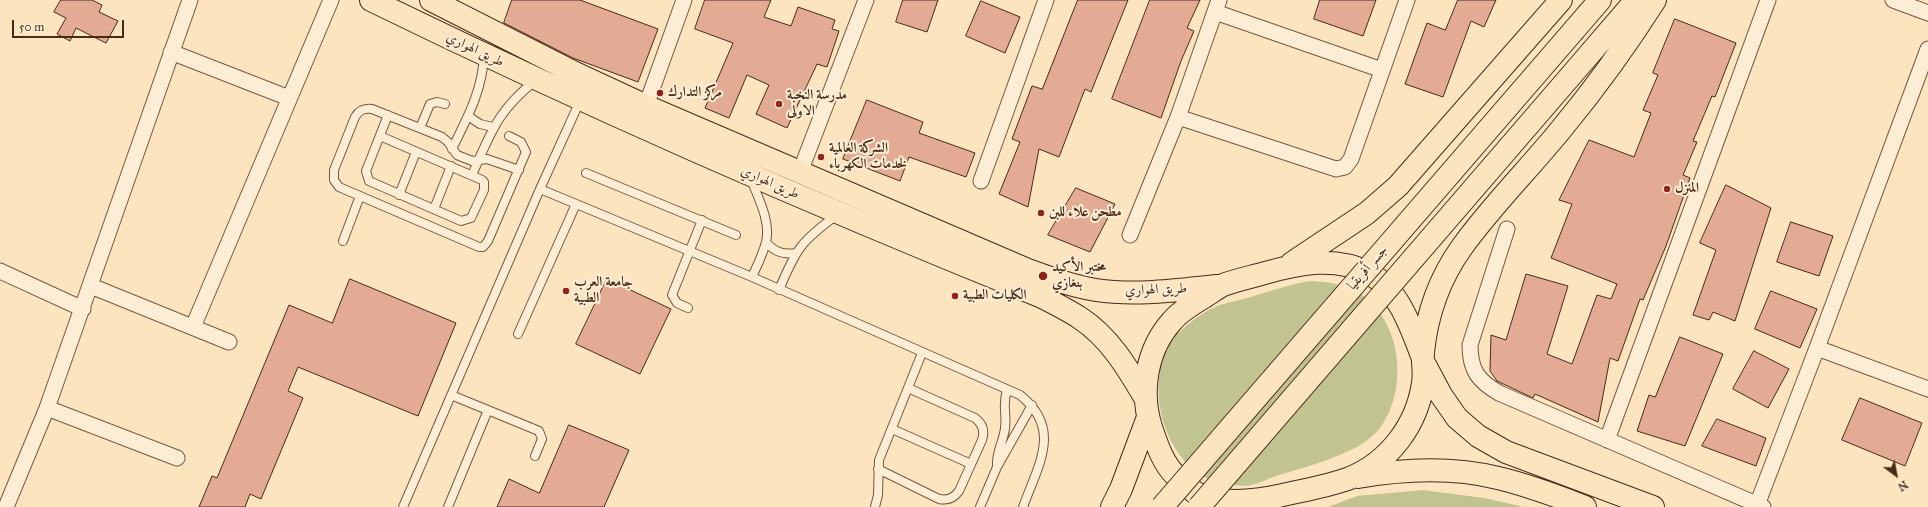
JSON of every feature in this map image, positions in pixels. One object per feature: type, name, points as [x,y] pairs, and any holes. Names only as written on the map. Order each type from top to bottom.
[{"type":"highway","name":"طريق الهواري","points":[[371,0],[581,100],[839,213],[1040,296],[1082,319],[1105,339],[1124,363],[1144,396]]},
{"type":"highway","name":"طريق الهواري","points":[[431,0],[577,74],[646,106],[1028,270],[1068,284],[1096,290],[1134,292],[1167,291],[1223,286]]},
{"type":"highway","points":[[1285,267],[1367,213],[1398,186],[1561,0]]},
{"type":"highway","name":"جسر أفريقيا","points":[[1162,507],[1600,0]]},
{"type":"highway","name":"جسر أفريقيا","points":[[1199,507],[1636,0]]},
{"type":"highway","points":[[1349,478],[1367,468],[1391,451],[1407,430],[1417,407],[1423,384],[1424,361],[1430,316],[1439,283],[1462,247],[1564,126],[1629,41],[1655,0]]},
{"type":"highway","points":[[1585,507],[1536,488],[1497,478],[1460,472],[1388,472],[1349,478],[1271,498],[1244,501],[1219,500],[1196,493],[1174,474],[1158,450],[1148,417],[1144,396],[1147,369],[1158,342],[1171,322],[1189,306],[1223,286],[1285,267],[1318,262],[1342,263],[1370,274],[1385,286],[1410,323],[1424,361],[1442,396],[1457,418],[1478,436],[1506,452],[1653,507]]},
{"type":"highway","points":[[1112,507],[1121,489],[1148,417]]},
{"type":"highway","points":[[1286,507],[1317,487]]},
{"type":"street","points":[[0,504],[6,507],[48,408],[190,0]]},
{"type":"street","points":[[193,328],[331,0]]},
{"type":"street","points":[[646,106],[684,0]]},
{"type":"street","points":[[800,172],[866,0]]},
{"type":"street","points":[[981,181],[1046,0]]},
{"type":"street","points":[[1178,117],[1336,169],[1345,167],[1351,159],[1408,0]]},
{"type":"street","points":[[1607,440],[1768,0]]},
{"type":"street","points":[[1893,0],[1928,12]]},
{"type":"street","points":[[1130,235],[1178,117],[1217,6],[1382,70]]},
{"type":"street","points":[[1507,229],[1470,345],[1470,358],[1474,369],[1487,386],[1499,393],[1760,506],[1928,49]]},
{"type":"street","points":[[171,52],[289,98]]},
{"type":"street","points":[[0,271],[83,309]]},
{"type":"street","points":[[91,286],[229,342]]},
{"type":"street","points":[[1817,348],[1928,389]]},
{"type":"street","points":[[48,408],[177,458]]},
{"type":"lane","points":[[452,149],[477,96],[481,82],[484,55]]},
{"type":"lane","points":[[472,175],[493,127],[511,102],[536,79]]},
{"type":"lane","points":[[404,507],[540,189],[581,100]]},
{"type":"lane","points":[[420,128],[430,104],[437,102],[445,104]]},
{"type":"lane","points":[[509,136],[521,142],[526,148],[519,170],[488,242],[483,247],[479,247],[339,187],[334,180],[334,170],[358,113],[367,109],[372,109],[446,139],[457,155],[470,160],[487,159],[519,170]]},
{"type":"lane","points":[[380,136],[482,180],[485,186],[471,218],[461,221],[372,183],[367,178],[366,171],[380,136],[388,116]]},
{"type":"lane","points":[[468,116],[480,124],[493,127]]},
{"type":"lane","points":[[399,195],[416,152]]},
{"type":"lane","points":[[434,209],[451,166]]},
{"type":"lane","points":[[586,173],[736,235]]},
{"type":"lane","points":[[748,173],[766,223],[766,242],[752,277]]},
{"type":"lane","points":[[540,189],[752,277],[1020,396],[1032,405],[1040,418],[1045,432],[1044,447],[1023,507]]},
{"type":"lane","points":[[343,241],[360,196]]},
{"type":"lane","points":[[518,334],[576,204]]},
{"type":"lane","points":[[779,290],[796,253],[810,235],[839,213]]},
{"type":"lane","points":[[688,308],[677,303],[672,295],[702,220]]},
{"type":"lane","points":[[766,242],[776,251],[782,253],[796,253]]},
{"type":"lane","points":[[875,507],[878,495],[879,460],[922,352]]},
{"type":"lane","points":[[878,469],[939,499],[948,500],[959,491],[984,435],[984,430],[979,421],[908,388]]},
{"type":"lane","points":[[997,467],[999,451],[1006,428],[1004,407],[1007,390]]},
{"type":"lane","points":[[451,395],[539,432],[542,439],[535,456]]},
{"type":"lane","points":[[980,507],[997,467],[1032,405]]},
{"type":"lane","points":[[448,507],[488,410]]},
{"type":"lane","points":[[892,429],[972,464]]},
{"type":"green space","points":[[1311,281],[1336,284],[1354,290],[1373,305],[1384,320],[1392,337],[1396,356],[1397,375],[1395,394],[1389,412],[1380,428],[1372,437],[1361,445],[1334,458],[1246,486],[1232,485],[1210,480],[1191,467],[1176,450],[1166,428],[1160,404],[1159,380],[1164,358],[1174,338],[1192,321],[1217,306],[1287,286]]},
{"type":"green space","points":[[1423,490],[1484,498],[1524,507],[1328,507],[1357,496]]},
{"type":"building","points":[[61,0],[92,0],[102,5],[99,12],[118,21],[106,43],[76,28],[70,41],[57,34],[66,18],[54,12]]},
{"type":"building","points":[[512,0],[580,0],[658,29],[638,82],[573,58],[504,23]]},
{"type":"building","points":[[705,0],[771,0],[764,17],[791,26],[798,7],[835,20],[832,29],[839,31],[827,67],[817,64],[787,128],[756,114],[769,85],[747,75],[729,118],[705,108],[733,43],[695,29]]},
{"type":"building","points":[[903,0],[938,0],[927,32],[896,22]]},
{"type":"building","points":[[1078,0],[1128,0],[1091,92],[1085,89],[1059,157],[1039,149],[1028,207],[999,194],[1020,142],[1012,139],[1032,86],[1042,89]]},
{"type":"building","points":[[1150,0],[1200,0],[1187,28],[1194,31],[1181,61],[1161,118],[1112,99]]},
{"type":"building","points":[[1320,0],[1376,0],[1363,36],[1314,19]]},
{"type":"building","points":[[1458,0],[1496,0],[1484,27],[1471,21],[1443,97],[1405,84],[1427,23],[1445,30]]},
{"type":"building","points":[[981,1],[1020,17],[1005,53],[966,36]]},
{"type":"building","points":[[1675,19],[1736,43],[1715,97],[1712,96],[1693,141],[1697,142],[1683,175],[1690,178],[1666,246],[1643,300],[1640,299],[1618,361],[1610,358],[1598,422],[1535,394],[1533,398],[1497,381],[1490,371],[1491,335],[1506,340],[1526,274],[1568,286],[1547,354],[1572,364],[1597,295],[1611,299],[1617,284],[1551,258],[1572,204],[1559,200],[1589,140],[1634,157],[1651,113],[1643,110],[1658,75],[1653,73]]},
{"type":"building","points":[[867,100],[923,122],[919,133],[975,153],[966,177],[909,157],[900,181],[843,159]]},
{"type":"building","points":[[1726,185],[1771,208],[1735,321],[1713,312],[1709,320],[1693,315],[1716,250],[1700,243]]},
{"type":"building","points":[[1076,188],[1115,204],[1090,252],[1048,235]]},
{"type":"building","points":[[1791,222],[1833,236],[1819,276],[1777,262]]},
{"type":"building","points":[[350,279],[456,323],[418,416],[298,367],[288,391],[303,398],[261,499],[250,494],[245,507],[199,507],[212,476],[217,478],[289,305],[332,323]]},
{"type":"building","points":[[607,279],[671,309],[640,374],[576,344]]},
{"type":"building","points":[[1771,291],[1817,309],[1800,348],[1755,329]]},
{"type":"building","points":[[1680,337],[1723,354],[1685,446],[1637,431],[1649,395],[1655,397]]},
{"type":"building","points":[[1754,351],[1789,369],[1768,408],[1733,389]]},
{"type":"building","points":[[1860,398],[1922,423],[1905,466],[1842,440]]},
{"type":"building","points":[[1717,419],[1766,438],[1756,466],[1702,446]]},
{"type":"building","points":[[569,425],[629,450],[604,507],[497,507],[509,479],[539,493]]},
{"type":"place","name":"مركز التدارك","points":[[660,93]]},
{"type":"place","name":"مدرسة النخبة الاولى","points":[[779,104]]},
{"type":"place","name":"الشركة العالمية لخدمات الكهرباء","points":[[821,157]]},
{"type":"place","name":"المنزل","points":[[1667,189]]},
{"type":"place","name":"مطحن علاء للبن","points":[[1041,213]]},
{"type":"place","name":"مختبر الأكيد بنغازي","points":[[1043,276]]},
{"type":"place","name":"جامعة العرب الطبية","points":[[566,291]]},
{"type":"place","name":"الكليات الطبية","points":[[955,296]]}]
